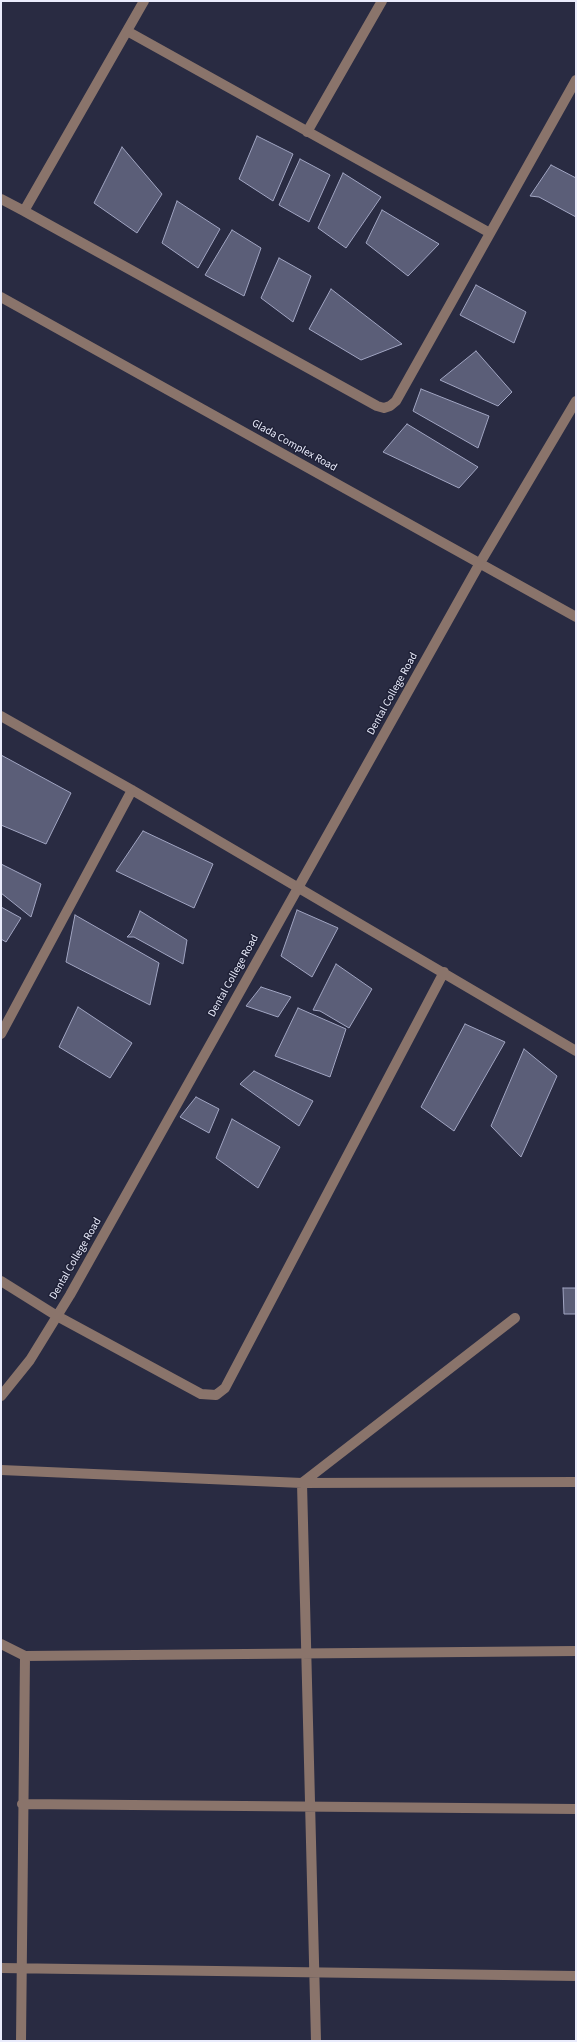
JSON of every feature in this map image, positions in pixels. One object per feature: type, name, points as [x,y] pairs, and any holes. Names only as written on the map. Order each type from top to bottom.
[{"type":"street","points":[[24,211],[144,1]]},
{"type":"street","points":[[307,132],[382,1]]},
{"type":"street","points":[[127,31],[490,233]]},
{"type":"street","points":[[1,199],[377,406],[384,408],[390,406],[396,400],[576,80]]},
{"type":"street","name":"Glada Complex Road","points":[[1,297],[576,617]]},
{"type":"street","name":"Dental College Road","points":[[1,1396],[30,1360],[57,1316],[480,563],[576,401]]},
{"type":"street","points":[[1,716],[298,886],[576,1051]]},
{"type":"street","points":[[1,1034],[132,790]]},
{"type":"street","points":[[1,1281],[57,1316],[201,1394],[216,1395],[225,1388],[444,972]]},
{"type":"street","points":[[302,1483],[515,1318]]},
{"type":"street","points":[[1,1470],[302,1483],[576,1482]]},
{"type":"street","points":[[302,1483],[316,2041]]},
{"type":"street","points":[[1,1644],[26,1656],[576,1651]]},
{"type":"street","points":[[20,2041],[22,1804],[26,1656]]},
{"type":"street","points":[[22,1804],[310,1808],[576,1809]]},
{"type":"street","points":[[1,1968],[576,1976]]},
{"type":"building","points":[[257,136],[293,154],[273,201],[239,179]]},
{"type":"building","points":[[122,147],[162,194],[137,233],[94,203]]},
{"type":"building","points":[[300,159],[330,175],[309,222],[279,205]]},
{"type":"building","points":[[551,165],[576,178],[576,217],[539,197],[530,196]]},
{"type":"building","points":[[343,173],[381,197],[346,248],[318,228]]},
{"type":"building","points":[[177,201],[220,229],[198,268],[162,243]]},
{"type":"building","points":[[382,210],[439,244],[408,276],[366,243]]},
{"type":"building","points":[[232,230],[261,248],[244,296],[205,275]]},
{"type":"building","points":[[279,258],[311,276],[293,322],[261,298]]},
{"type":"building","points":[[476,285],[526,312],[514,343],[460,315]]},
{"type":"building","points":[[331,289],[402,344],[361,360],[309,329]]},
{"type":"building","points":[[476,351],[512,392],[498,406],[440,380]]},
{"type":"building","points":[[421,389],[489,416],[478,448],[413,411]]},
{"type":"building","points":[[407,424],[478,467],[459,488],[383,452]]},
{"type":"building","points":[[1,755],[71,793],[46,844],[1,825]]},
{"type":"building","points":[[143,831],[213,864],[194,908],[116,871]]},
{"type":"building","points":[[1,864],[41,884],[31,917],[1,893]]},
{"type":"building","points":[[1,907],[21,918],[6,942],[1,939]]},
{"type":"building","points":[[297,910],[338,928],[312,977],[281,956]]},
{"type":"building","points":[[140,911],[187,940],[183,964],[134,937],[127,937],[131,933]]},
{"type":"building","points":[[75,915],[159,963],[150,1005],[66,962]]},
{"type":"building","points":[[336,964],[372,989],[349,1028],[320,1011],[313,1010]]},
{"type":"building","points":[[261,987],[291,997],[278,1017],[246,1006]]},
{"type":"building","points":[[78,1007],[132,1043],[110,1078],[59,1047]]},
{"type":"building","points":[[298,1008],[346,1029],[330,1077],[275,1056]]},
{"type":"building","points":[[465,1024],[505,1042],[454,1131],[421,1107]]},
{"type":"building","points":[[524,1049],[557,1076],[521,1157],[491,1126]]},
{"type":"building","points":[[254,1071],[313,1101],[299,1126],[240,1084]]},
{"type":"building","points":[[196,1097],[219,1109],[209,1133],[180,1117]]},
{"type":"building","points":[[232,1119],[280,1147],[258,1188],[216,1158]]},
{"type":"building","points":[[563,1288],[576,1288],[576,1314],[564,1314]]}]
